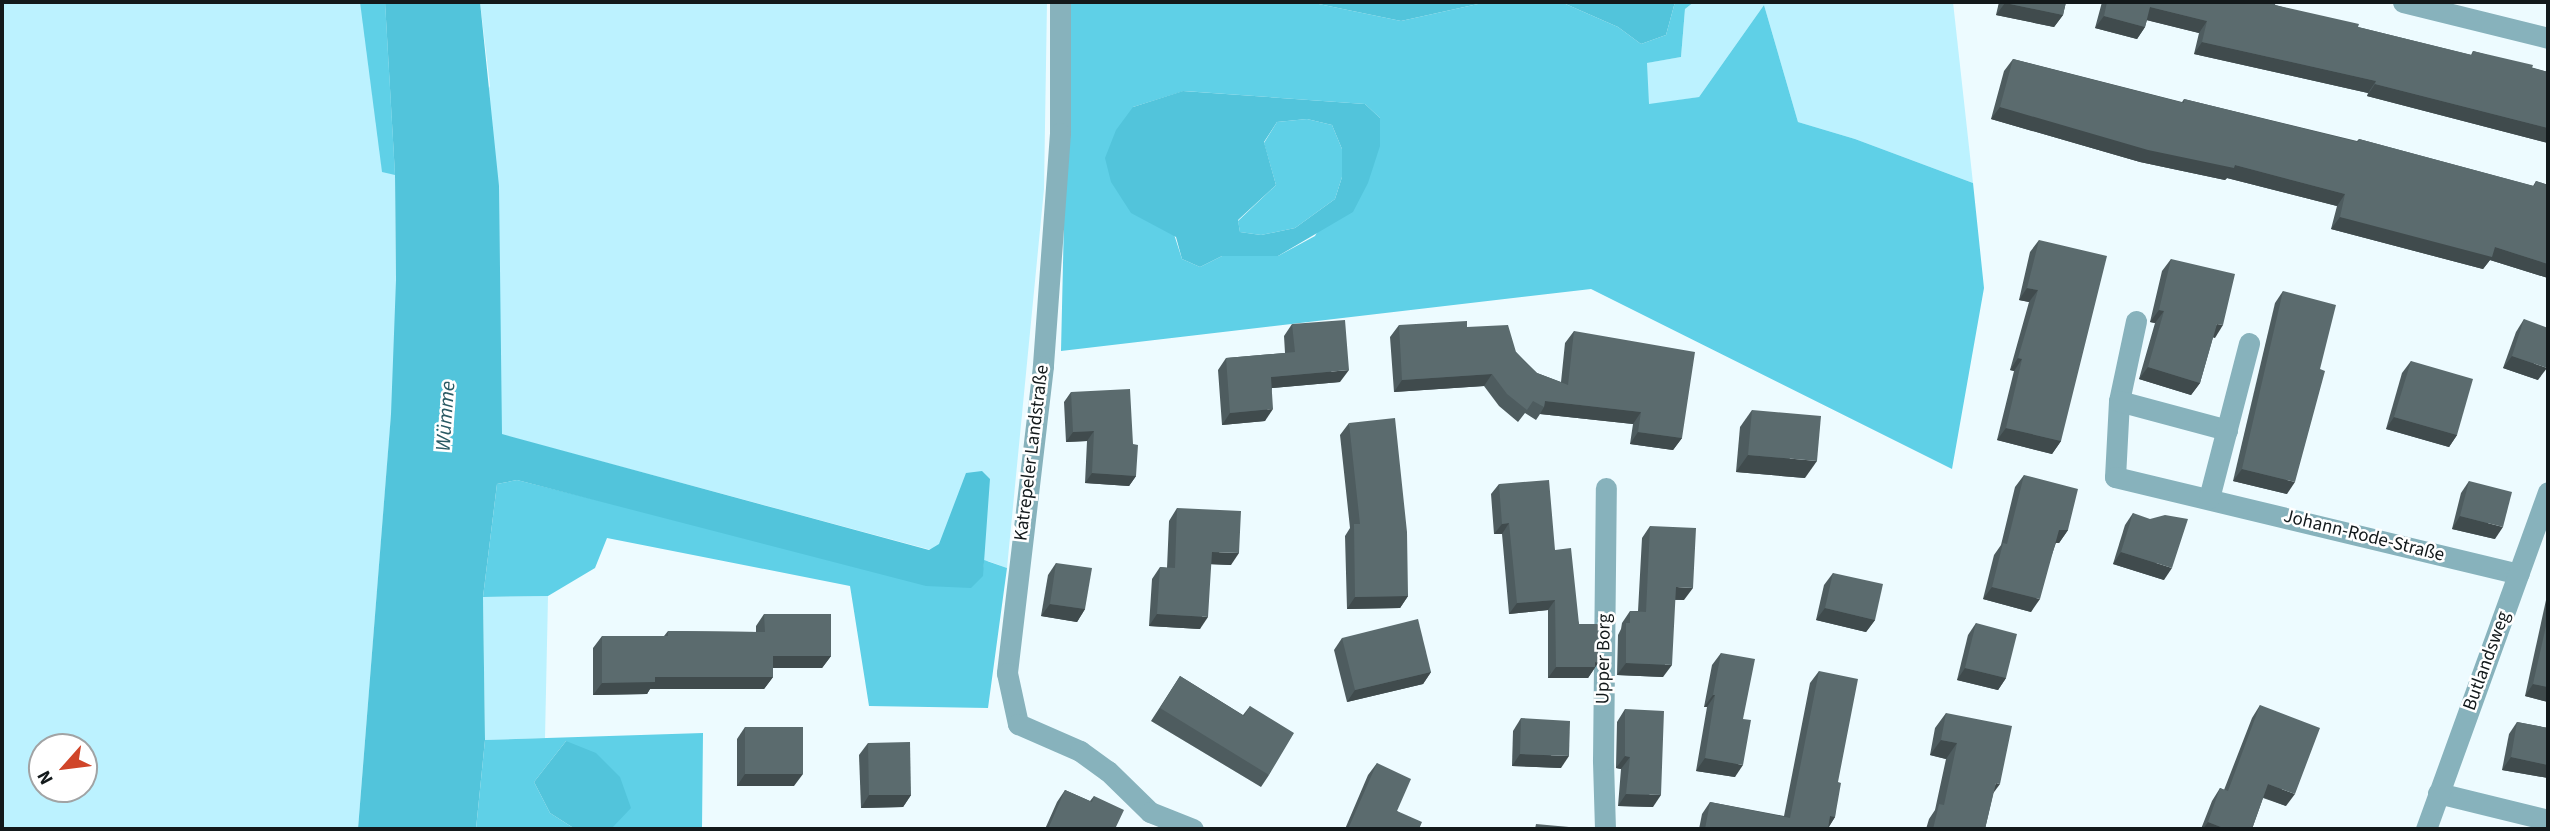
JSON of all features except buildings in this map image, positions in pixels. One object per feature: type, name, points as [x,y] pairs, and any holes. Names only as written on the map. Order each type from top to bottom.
[{"type":"street","name":"Katrepeler Landstraße","points":[[1060,2],[1060,133],[1043,366],[1007,673],[1018,724],[1080,751],[1108,771],[1146,821]]},
{"type":"street","points":[[2403,2],[2548,38]]},
{"type":"street","name":"Johann-Rode-Straße","points":[[2136,321],[2119,401],[2115,477],[2519,574]]},
{"type":"street","points":[[2209,498],[2249,343]]},
{"type":"street","points":[[2119,401],[2227,430]]},
{"type":"street","name":"Upper Borg","points":[[1605,829],[1606,488]]},
{"type":"street","name":"Butlandsweg","points":[[2426,829],[2548,492]]},
{"type":"street","points":[[2438,793],[2548,820]]},
{"type":"street","points":[[1146,821],[1193,829]]},
{"type":"shaded area","points":[[2,2],[385,2],[395,175],[396,280],[490,86],[480,2],[1047,2],[1044,189],[1007,568],[988,561],[987,565],[514,438],[391,416],[358,829],[2,829]]},
{"type":"shaded area","points":[[360,2],[385,2],[395,175],[382,172]]},
{"type":"shaded area","points":[[1069,2],[1309,2],[1401,21],[1487,2],[1561,2],[1618,27],[1641,44],[1666,35],[1675,2],[1694,2],[1685,9],[1681,57],[1647,63],[1649,104],[1699,97],[1764,5],[1798,122],[1855,139],[1973,183],[1984,288],[1952,469],[1591,289],[1061,351]],"holes":[[[1184,91],[1365,104],[1380,118],[1315,236],[1278,256],[1222,256],[1200,267],[1182,259],[1133,107]]]},
{"type":"shaded area","points":[[1694,2],[1953,2],[1973,183],[1855,139],[1798,122],[1764,5],[1699,97],[1648,105],[1646,63],[1681,57],[1685,9]]},
{"type":"shaded area","points":[[1307,119],[1332,125],[1342,149],[1342,177],[1335,199],[1295,228],[1261,235],[1240,232],[1238,221],[1276,185],[1264,143],[1277,122]]},
{"type":"shaded area","points":[[517,480],[657,515],[982,576],[984,560],[1007,568],[988,708],[869,706],[850,586],[607,538],[595,568],[548,596],[483,597],[497,484]]},
{"type":"shaded area","points":[[548,596],[545,738],[485,740],[483,597]]},
{"type":"shaded area","points":[[703,733],[702,829],[605,829],[612,828],[566,741],[534,782],[550,813],[575,829],[476,829],[485,740]]},
{"type":"water","name":"Wümme","points":[[385,2],[480,2],[499,186],[502,434],[929,550],[939,544],[966,473],[982,471],[990,479],[983,576],[971,588],[926,586],[517,480],[497,484],[483,597],[485,740],[476,829],[358,829],[391,414],[396,280],[395,175]]},
{"type":"water","points":[[1309,2],[1487,2],[1401,21]]},
{"type":"water","points":[[1561,2],[1675,2],[1666,35],[1641,44],[1618,27]]},
{"type":"water","points":[[1183,91],[1365,104],[1380,118],[1380,146],[1368,183],[1353,212],[1278,256],[1222,256],[1200,267],[1182,259],[1176,237],[1131,213],[1111,182],[1105,158],[1116,130],[1133,107]],"holes":[[[1307,119],[1332,125],[1342,149],[1342,177],[1335,199],[1295,228],[1261,235],[1240,232],[1238,220],[1276,185],[1264,142],[1277,122]]]},
{"type":"water","points":[[566,741],[596,753],[620,777],[631,808],[612,828],[575,829],[550,813],[534,782]]}]
